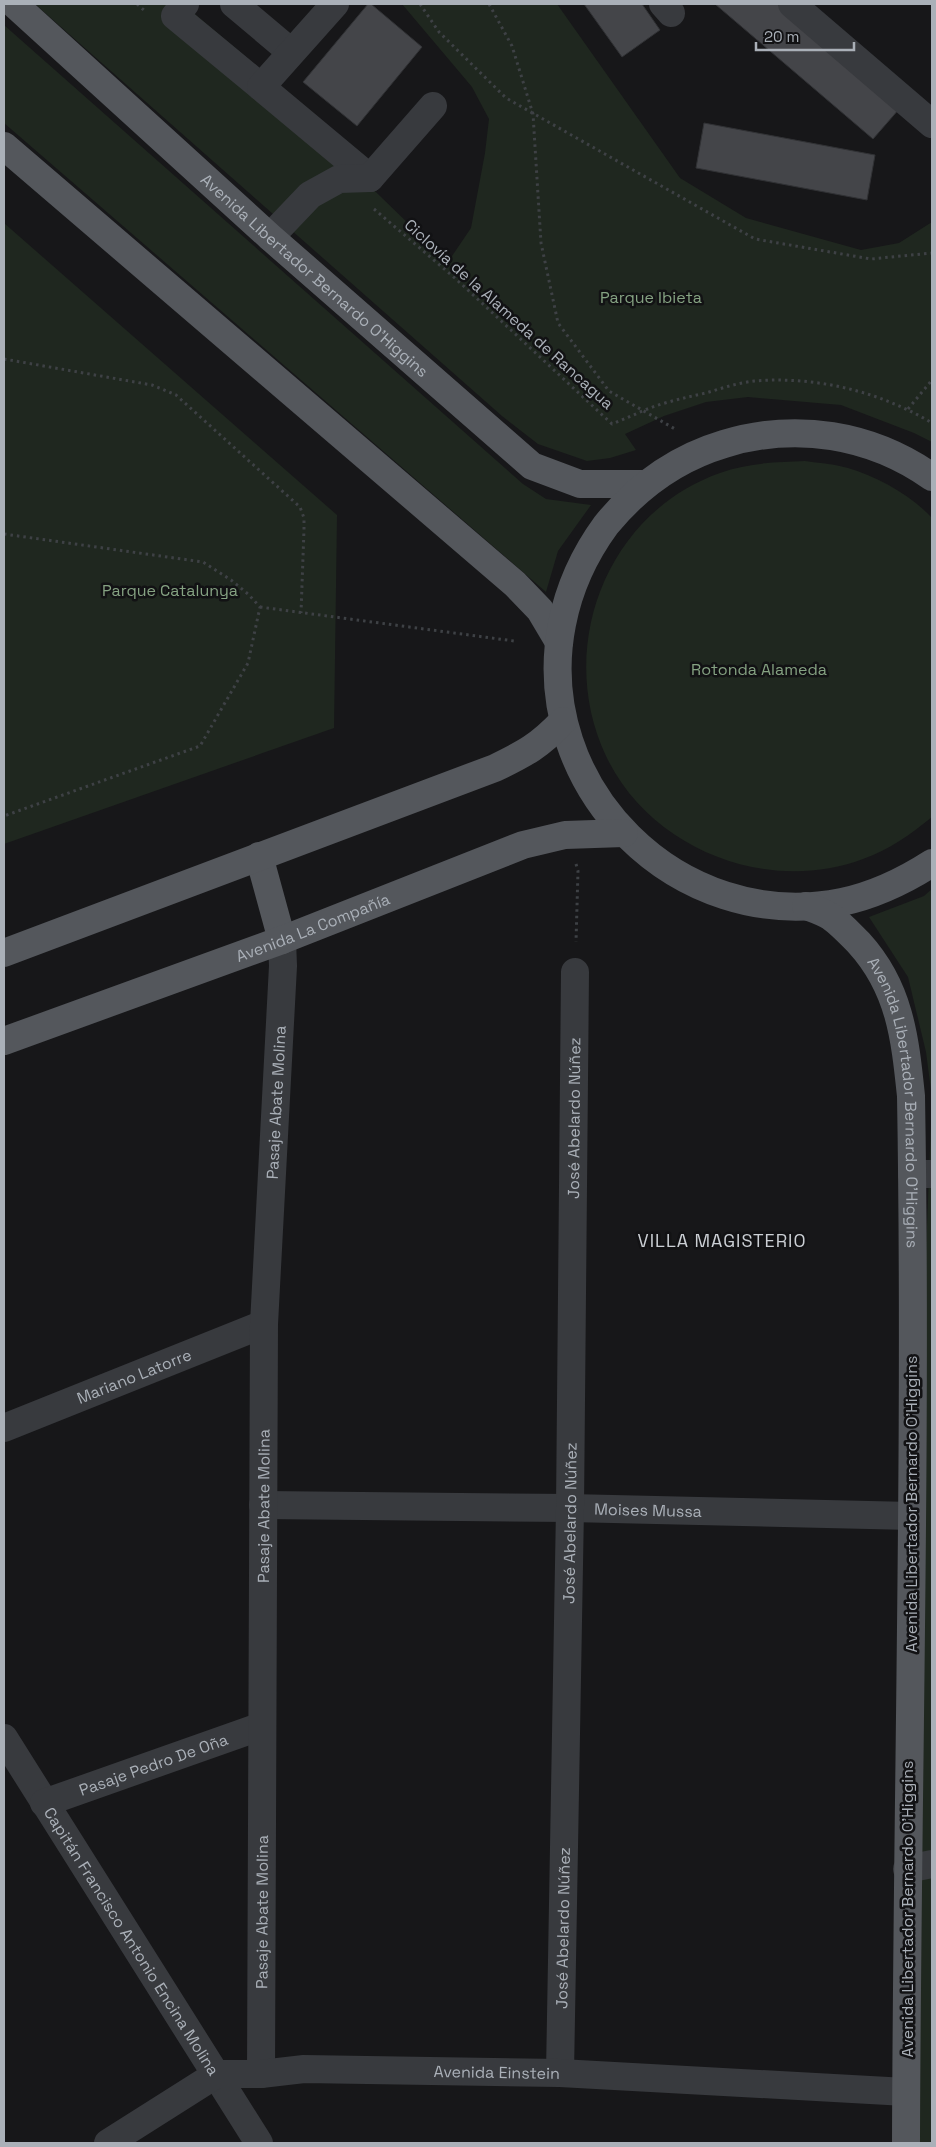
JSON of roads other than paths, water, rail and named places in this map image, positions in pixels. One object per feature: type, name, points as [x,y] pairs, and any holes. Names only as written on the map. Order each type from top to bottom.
[{"type":"main road","name":"Avenida Libertador Bernardo O'Higgins","points":[[14,4],[270,237],[532,466],[580,484],[645,484]]},
{"type":"main road","points":[[4,146],[515,584],[540,610],[559,642]]},
{"type":"main road","points":[[932,477],[913,464],[874,446],[833,435],[790,432],[748,436],[708,448],[675,464],[645,484],[619,509],[596,538],[578,571],[566,606],[559,642],[558,677],[563,721],[573,752],[586,781],[603,808],[624,833],[649,855],[677,874],[707,889],[739,900],[773,905],[806,906],[842,902],[876,892],[908,878],[932,862]]},
{"type":"main road","points":[[4,953],[495,768],[528,752],[544,741],[563,721]]},
{"type":"main road","name":"Avenida La Compañía","points":[[4,1040],[282,940],[523,845],[564,835],[624,833]]},
{"type":"main road","points":[[259,856],[282,940]]},
{"type":"main road","name":"Avenida Libertador Bernardo O'Higgins","points":[[806,906],[830,917],[849,933],[869,954],[890,990],[900,1018],[906,1048],[922,1174],[912,1516],[920,1867],[906,2092],[906,2143]]},
{"type":"street","points":[[234,4],[291,52]]},
{"type":"street","points":[[261,86],[335,4]]},
{"type":"street","points":[[792,4],[932,124]]},
{"type":"street","points":[[168,10],[370,178]]},
{"type":"street","points":[[270,237],[310,195],[339,179],[370,178],[433,106]]},
{"type":"street","name":"Pasaje Abate Molina","points":[[262,2074],[264,1324],[283,966],[282,940]]},
{"type":"street","name":"José Abelardo Núñez","points":[[560,2073],[570,1508],[575,972]]},
{"type":"street","name":"Mariano Latorre","points":[[4,1428],[264,1324]]},
{"type":"street","name":"Moises Mussa","points":[[263,1505],[570,1508],[912,1516]]},
{"type":"street","name":"Pasaje Pedro De Oña","points":[[44,1803],[262,1726]]},
{"type":"street","name":"Capitán Francisco Antonio Encina Molina","points":[[4,1738],[259,2143]]},
{"type":"street","name":"Avenida Einstein","points":[[216,2074],[262,2074],[304,2069],[560,2073],[906,2092]]},
{"type":"street","points":[[108,2143],[216,2074]]},
{"type":"district","name":"VILLA MAGISTERIO","points":[[722,1240]]},
{"type":"park label","name":"Parque Ibieta","points":[[651,297]]},
{"type":"park label","name":"Parque Catalunya","points":[[170,590]]},
{"type":"park label","name":"Rotonda Alameda","points":[[759,669]]}]
